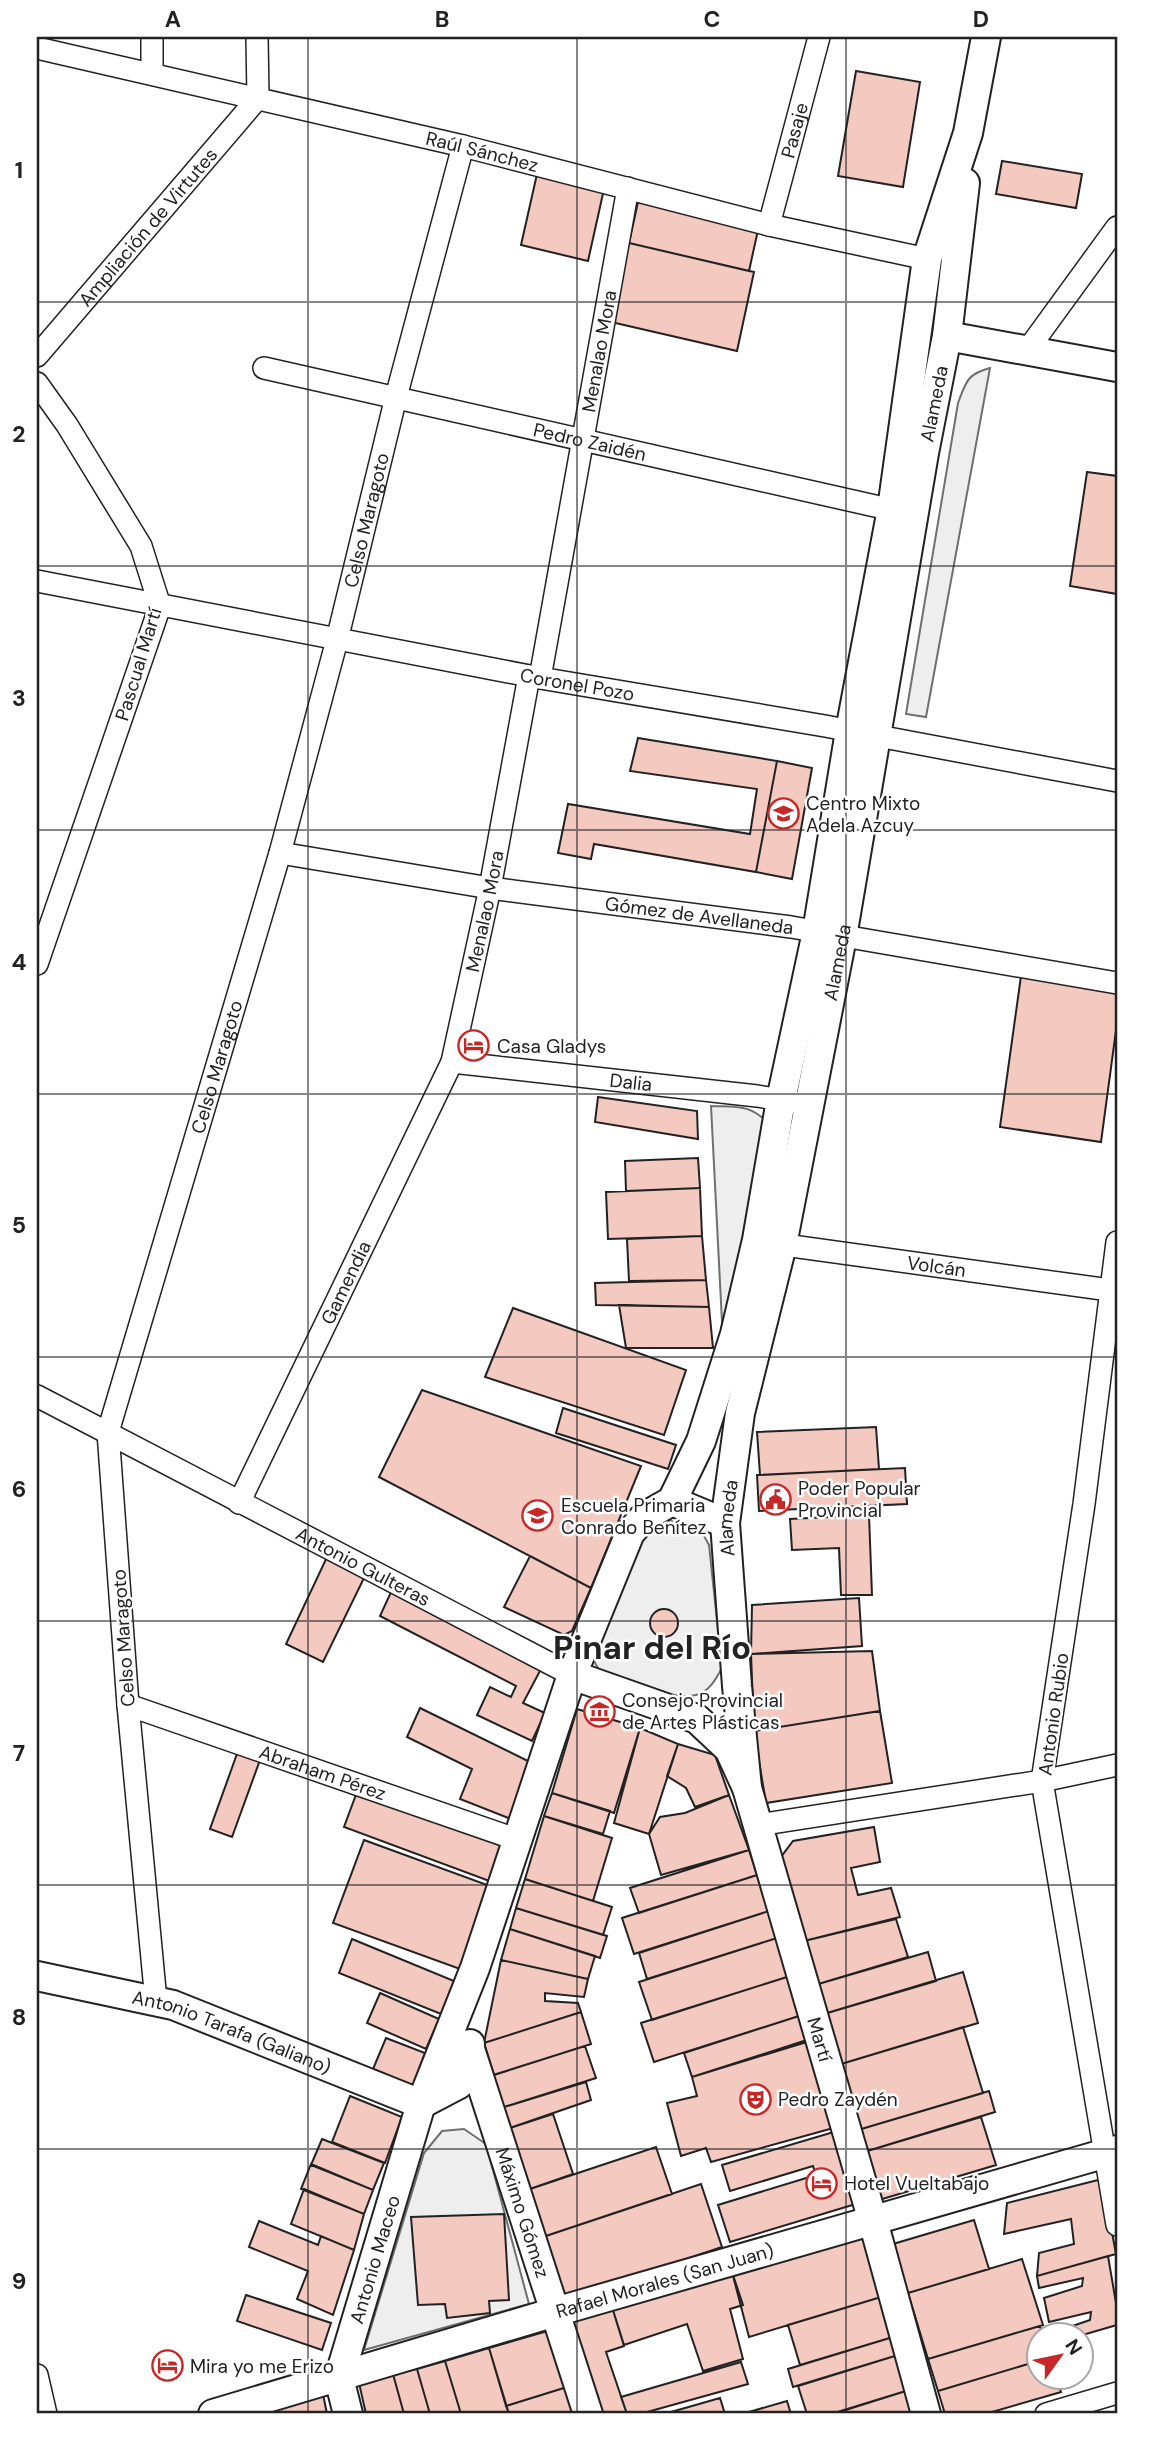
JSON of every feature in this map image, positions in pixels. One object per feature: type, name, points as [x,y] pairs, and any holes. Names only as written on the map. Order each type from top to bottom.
[{"type":"main road","name":"Alameda","points":[[901,506],[900,445],[926,259],[968,133],[986,37]]},
{"type":"main road","name":"Alameda","points":[[672,1502],[702,1441],[735,1334],[770,1243],[810,1105],[830,934],[901,506],[938,387],[947,336],[964,201],[968,133]]},
{"type":"main road","points":[[944,209],[934,312],[937,327],[947,336],[1117,367]]},
{"type":"main road","points":[[952,288],[963,322],[973,332],[996,346]]},
{"type":"main road","points":[[901,506],[927,351],[938,340],[947,336]]},
{"type":"main road","points":[[938,387],[962,362],[996,346]]},
{"type":"main road","name":"Alameda","points":[[747,1788],[725,1523],[740,1413],[770,1243],[781,1100],[830,934]]},
{"type":"main road","points":[[572,1675],[630,1533],[644,1517],[672,1502],[725,1523]]},
{"type":"main road","name":"Antonio Gulteras","points":[[572,1675],[697,1719],[729,1749],[747,1788]]},
{"type":"main road","name":"Antonio Maceo","points":[[348,2414],[340,2378],[421,2104],[475,1968],[572,1675]]},
{"type":"main road","points":[[697,1719],[720,1710],[737,1686]]},
{"type":"main road","name":"Martí","points":[[747,1788],[873,2221],[926,2414]]},
{"type":"main road","name":"Antonio Maceo","points":[[421,2104],[459,2084],[470,2049],[475,1968]]},
{"type":"main road","name":"Antonio Tarafa (Galiano)","points":[[37,1976],[173,2005],[421,2104]]},
{"type":"main road","name":"Máximo Gómez","points":[[470,2049],[588,2414]]},
{"type":"main road","name":"Rafael Morales (San Juan)","points":[[213,2414],[1110,2152]]},
{"type":"street","points":[[152,37],[152,74]]},
{"type":"street","points":[[257,37],[258,98]]},
{"type":"street","name":"Pasaje","points":[[769,225],[819,37]]},
{"type":"street","name":"Raúl Sánchez","points":[[37,48],[463,146],[769,225],[926,259]]},
{"type":"street","name":"Ampliación de Virtutes","points":[[37,356],[258,98]]},
{"type":"street","name":"Celso Maragoto","points":[[156,2001],[128,1705],[108,1432],[279,853],[337,640],[396,397],[463,146]]},
{"type":"street","name":"Menalao Mora","points":[[452,1062],[534,677],[628,188]]},
{"type":"street","points":[[1026,352],[1117,227]]},
{"type":"street","name":"Pedro Zaidén","points":[[264,368],[581,441],[901,506]]},
{"type":"street","name":"Pascual Martí","points":[[37,383],[68,425],[141,546],[160,606],[37,964]]},
{"type":"street","name":"Coronel Pozo","points":[[37,581],[534,677],[1117,781]]},
{"type":"street","name":"Gómez de Avellaneda","points":[[279,853],[490,888],[830,934],[1117,983]]},
{"type":"street","name":"Dalia","points":[[452,1062],[810,1105]]},
{"type":"street","name":"Gamendia","points":[[240,1503],[452,1062]]},
{"type":"street","name":"Antonio Rubio","points":[[1117,1242],[1114,1291],[1042,1781],[1110,2152],[1117,2225]]},
{"type":"street","name":"Volcán","points":[[770,1243],[1114,1291]]},
{"type":"street","name":"Antonio Gulteras","points":[[37,1396],[572,1675]]},
{"type":"street","name":"Abraham Pérez","points":[[128,1705],[518,1840]]},
{"type":"street","points":[[758,1825],[1042,1781],[1117,1765]]},
{"type":"street","points":[[37,2375],[46,2414]]},
{"type":"street","points":[[1046,2414],[1117,2393]]},
{"type":"shaded area","points":[[990,368],[926,717],[906,714],[958,403],[968,380],[976,373]]},
{"type":"shaded area","points":[[711,1106],[751,1110],[771,1126],[731,1304],[722,1322]]},
{"type":"shaded area","points":[[662,1520],[677,1522],[702,1532],[709,1545],[722,1668],[715,1681],[696,1695],[663,1693],[611,1679],[599,1670],[591,1651],[650,1524]]},
{"type":"shaded area","points":[[464,2129],[486,2144],[529,2304],[364,2350],[424,2153],[442,2131]]},
{"type":"building","points":[[856,71],[920,82],[903,187],[838,176]]},
{"type":"building","points":[[1002,161],[1082,174],[1076,208],[996,194]]},
{"type":"building","points":[[537,174],[604,189],[588,261],[521,245]]},
{"type":"building","points":[[638,202],[758,230],[749,271],[629,243]]},
{"type":"building","points":[[629,243],[754,272],[737,351],[611,322]]},
{"type":"building","points":[[1087,472],[1117,476],[1117,594],[1070,586]]},
{"type":"building","points":[[638,738],[777,761],[756,872],[594,844],[591,859],[558,853],[568,804],[750,834],[757,789],[630,771]]},
{"type":"building","points":[[777,761],[812,768],[792,879],[756,872]]},
{"type":"building","points":[[1021,976],[1117,990],[1117,1023],[1101,1142],[1000,1127]]},
{"type":"building","points":[[598,1097],[697,1111],[698,1139],[595,1122]]},
{"type":"building","points":[[698,1158],[700,1188],[626,1191],[625,1161]]},
{"type":"building","points":[[700,1188],[702,1236],[608,1239],[606,1192]]},
{"type":"building","points":[[702,1236],[706,1280],[629,1281],[627,1239]]},
{"type":"building","points":[[706,1280],[709,1307],[596,1305],[595,1283]]},
{"type":"building","points":[[619,1305],[709,1307],[713,1348],[626,1348]]},
{"type":"building","points":[[513,1308],[686,1370],[664,1435],[485,1377]]},
{"type":"building","name":"Escuela Primaria Conrado Benítez","points":[[422,1390],[641,1466],[591,1588],[379,1477]]},
{"type":"building","points":[[563,1408],[676,1445],[668,1469],[556,1433]]},
{"type":"building","points":[[876,1427],[879,1469],[760,1475],[757,1432]]},
{"type":"building","points":[[905,1468],[907,1504],[759,1511],[757,1475]]},
{"type":"building","points":[[869,1515],[872,1595],[841,1595],[839,1548],[792,1550],[790,1519]]},
{"type":"building","points":[[530,1556],[591,1588],[572,1631],[564,1635],[504,1607]]},
{"type":"building","points":[[327,1557],[365,1576],[323,1662],[286,1644]]},
{"type":"building","points":[[391,1592],[541,1669],[523,1703],[545,1713],[532,1741],[477,1715],[490,1687],[511,1697],[516,1686],[380,1616]]},
{"type":"building","points":[[859,1598],[862,1646],[751,1654],[752,1605]]},
{"type":"building","points":[[664,1609],[674,1613],[678,1623],[674,1633],[664,1637],[654,1633],[650,1623],[654,1613]]},
{"type":"building","points":[[872,1651],[880,1711],[754,1731],[751,1654]]},
{"type":"building","points":[[420,1708],[532,1763],[511,1819],[460,1799],[472,1769],[407,1737]]},
{"type":"building","points":[[577,1709],[640,1728],[614,1813],[552,1793]]},
{"type":"building","points":[[880,1711],[892,1783],[766,1803],[754,1731]]},
{"type":"building","points":[[640,1728],[678,1744],[649,1834],[614,1823]]},
{"type":"building","points":[[678,1744],[715,1755],[729,1795],[695,1807],[686,1788],[667,1776]]},
{"type":"building","points":[[238,1751],[260,1760],[232,1837],[210,1829]]},
{"type":"building","points":[[357,1792],[505,1847],[492,1882],[344,1827]]},
{"type":"building","points":[[552,1793],[610,1811],[603,1834],[544,1816]]},
{"type":"building","points":[[729,1795],[749,1850],[661,1875],[649,1834],[660,1817],[685,1813]]},
{"type":"building","points":[[544,1816],[612,1838],[593,1901],[525,1879]]},
{"type":"building","points":[[874,1827],[880,1862],[851,1868],[858,1895],[891,1888],[900,1917],[804,1941],[781,1857],[793,1841]]},
{"type":"building","points":[[364,1840],[490,1886],[460,1969],[333,1923]]},
{"type":"building","points":[[749,1850],[757,1875],[639,1913],[630,1888]]},
{"type":"building","points":[[757,1875],[769,1911],[634,1954],[622,1918]]},
{"type":"building","points":[[525,1879],[612,1907],[603,1935],[516,1908]]},
{"type":"building","points":[[516,1908],[607,1936],[600,1958],[510,1929]]},
{"type":"building","points":[[769,1911],[777,1938],[647,1979],[639,1953]]},
{"type":"building","points":[[896,1919],[908,1957],[815,1985],[804,1941]]},
{"type":"building","points":[[510,1929],[595,1956],[588,1979],[501,1960]]},
{"type":"building","points":[[777,1938],[790,1976],[652,2020],[639,1982]]},
{"type":"building","points":[[352,1939],[454,1981],[441,2014],[339,1973]]},
{"type":"building","points":[[928,1952],[936,1981],[824,2014],[815,1985]]},
{"type":"building","points":[[501,1960],[588,1979],[584,1997],[545,1993],[545,2001],[578,2003],[581,2012],[484,2043]]},
{"type":"building","points":[[963,1972],[978,2023],[838,2065],[824,2014]]},
{"type":"building","points":[[790,1976],[802,2015],[654,2062],[641,2023]]},
{"type":"building","points":[[380,1993],[439,2019],[426,2049],[367,2023]]},
{"type":"building","points":[[581,2012],[591,2044],[494,2075],[484,2043]]},
{"type":"building","points":[[802,2015],[810,2039],[692,2077],[684,2053]]},
{"type":"building","points":[[963,2027],[983,2093],[858,2130],[838,2065]]},
{"type":"building","points":[[386,2038],[425,2053],[411,2090],[373,2069]]},
{"type":"building","name":"Pedro Zaydén","points":[[810,2041],[837,2127],[711,2162],[706,2148],[681,2156],[667,2103],[697,2096],[692,2077]]},
{"type":"building","points":[[585,2046],[596,2078],[501,2108],[490,2076]]},
{"type":"building","points":[[586,2082],[591,2100],[507,2129],[501,2108]]},
{"type":"building","points":[[989,2091],[995,2112],[864,2152],[858,2130]]},
{"type":"building","points":[[350,2096],[402,2117],[385,2163],[332,2142]]},
{"type":"building","points":[[553,2114],[573,2174],[527,2190],[507,2129]]},
{"type":"building","points":[[981,2117],[996,2165],[879,2200],[864,2152]]},
{"type":"building","name":"Hotel Vueltabajo","points":[[837,2131],[859,2203],[730,2242],[718,2205],[816,2175],[813,2166],[730,2191],[722,2165]]},
{"type":"building","points":[[322,2139],[384,2163],[373,2190],[311,2165]]},
{"type":"building","points":[[656,2147],[672,2194],[543,2237],[527,2190]]},
{"type":"building","points":[[311,2164],[373,2190],[364,2214],[301,2189]]},
{"type":"building","points":[[1102,2179],[1116,2254],[1037,2276],[1039,2253],[1074,2244],[1071,2219],[1004,2234],[1007,2203]]},
{"type":"building","points":[[701,2184],[722,2247],[564,2300],[543,2237]]},
{"type":"building","points":[[304,2189],[364,2214],[354,2250],[291,2224]]},
{"type":"building","points":[[504,2214],[509,2300],[489,2301],[490,2313],[447,2318],[445,2304],[418,2305],[411,2217]]},
{"type":"building","points":[[974,2220],[989,2269],[908,2293],[893,2244]]},
{"type":"building","points":[[259,2221],[318,2245],[321,2236],[354,2250],[333,2315],[297,2299],[308,2271],[249,2247]]},
{"type":"building","points":[[861,2233],[881,2297],[749,2337],[732,2272]]},
{"type":"building","points":[[1108,2256],[1117,2325],[1094,2332],[1094,2322],[1084,2322],[1090,2320],[1091,2312],[1049,2322],[1044,2298],[1082,2286],[1083,2278],[1039,2288],[1037,2276]]},
{"type":"building","points":[[1022,2259],[1042,2322],[1024,2322],[1024,2331],[928,2359],[908,2293]]},
{"type":"building","points":[[732,2272],[743,2305],[730,2309],[743,2359],[703,2371],[687,2324],[624,2345],[612,2307]]},
{"type":"building","points":[[246,2295],[331,2323],[322,2350],[237,2321]]},
{"type":"building","points":[[881,2297],[893,2337],[800,2365],[788,2325]]},
{"type":"building","points":[[612,2307],[624,2346],[606,2352],[627,2414],[596,2414],[565,2323]]},
{"type":"building","points":[[551,2330],[567,2387],[506,2406],[489,2348]]},
{"type":"building","points":[[1024,2331],[1024,2365],[938,2391],[928,2359]]},
{"type":"building","points":[[893,2337],[898,2355],[793,2387],[788,2369]]},
{"type":"building","points":[[489,2348],[509,2414],[461,2414],[445,2361]]},
{"type":"building","points":[[898,2355],[909,2390],[831,2414],[807,2414],[798,2386]]},
{"type":"building","points":[[445,2361],[461,2414],[430,2414],[417,2369]]},
{"type":"building","points":[[741,2362],[748,2384],[640,2414],[627,2414],[621,2397]]},
{"type":"building","points":[[1024,2365],[1024,2392],[1061,2392],[985,2414],[945,2414],[938,2391]]},
{"type":"building","points":[[417,2369],[430,2414],[404,2414],[393,2374]]},
{"type":"building","points":[[393,2374],[404,2414],[366,2414],[359,2383]]},
{"type":"building","points":[[567,2387],[573,2414],[509,2414],[506,2406]]},
{"type":"building","points":[[909,2390],[916,2414],[833,2414]]},
{"type":"building","points":[[323,2394],[327,2414],[276,2414],[274,2407]]},
{"type":"building","points":[[720,2398],[725,2414],[664,2414]]},
{"type":"building","points":[[787,2401],[791,2414],[742,2414]]},
{"type":"place","name":"Centro Mixto Adela Azcuy","points":[[783,814]]},
{"type":"place","name":"Casa Gladys","points":[[474,1046]]},
{"type":"place","name":"Poder Popular Provincial","points":[[775,1499]]},
{"type":"place","name":"Escuela Primaria Conrado Benítez","points":[[538,1516]]},
{"type":"place","name":"Consejo Provincial de Artes Plásticas","points":[[599,1711]]},
{"type":"place","name":"Pedro Zaydén","points":[[755,2099]]},
{"type":"place","name":"Hotel Vueltabajo","points":[[821,2183]]},
{"type":"place","name":"Mira yo me Erizo","points":[[167,2366]]},
{"type":"district","name":"Pinar del Río","points":[[652,1647]]}]
